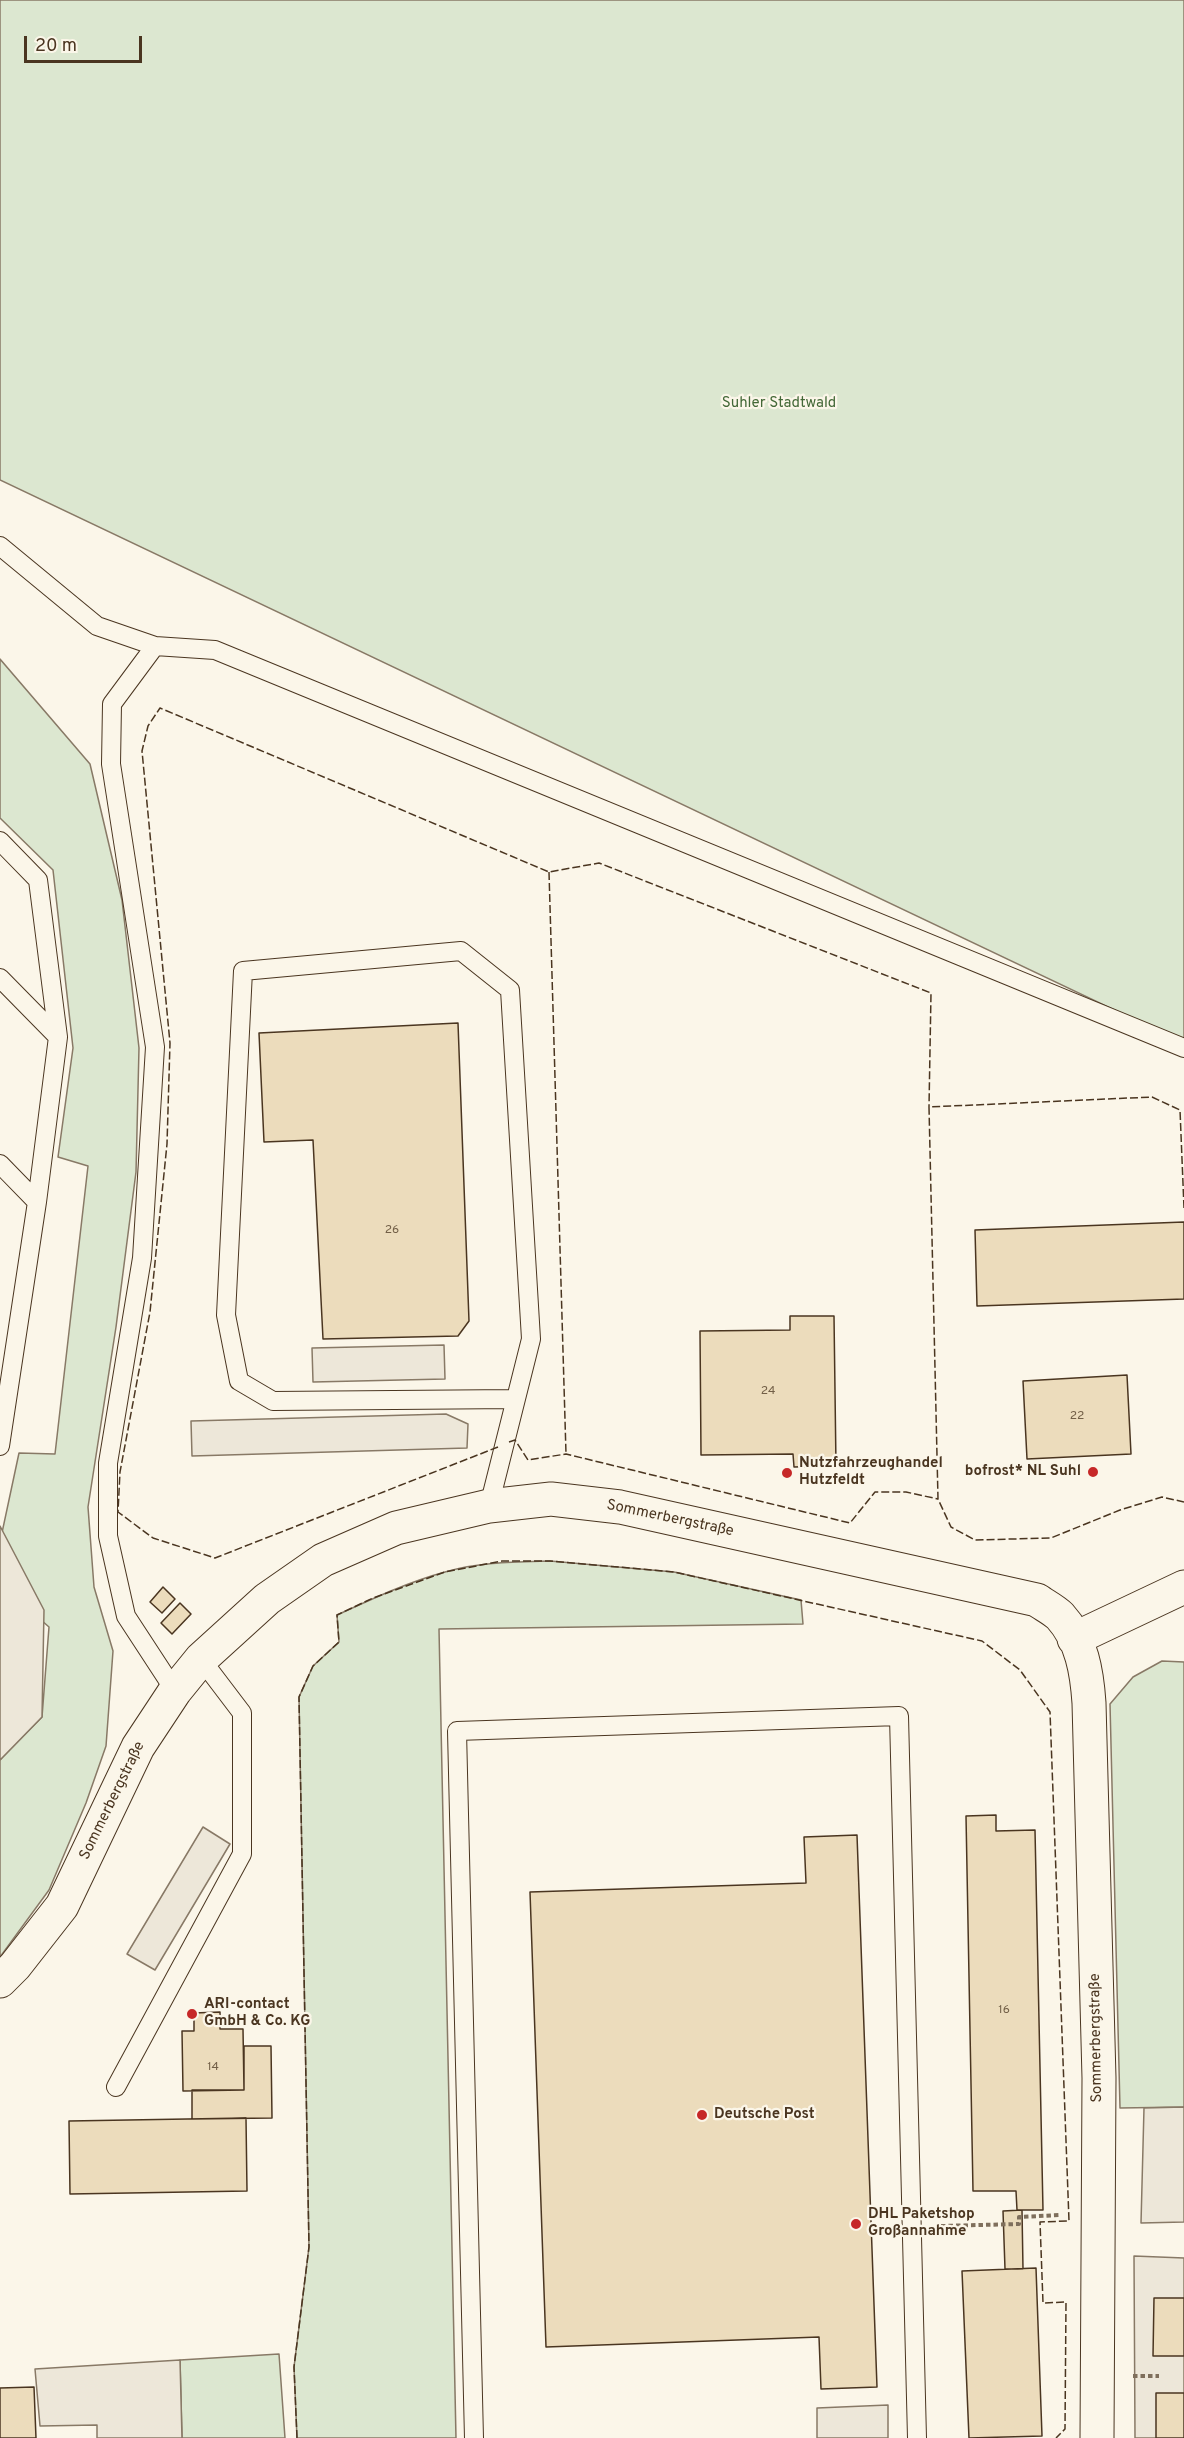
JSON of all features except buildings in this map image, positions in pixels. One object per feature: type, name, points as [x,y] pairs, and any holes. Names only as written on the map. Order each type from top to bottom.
[{"type":"street","name":"Sommerbergstraße","points":[[0,1981],[15,1966],[62,1906],[138,1747],[175,1691],[201,1659],[267,1599],[323,1560],[396,1528],[489,1506],[551,1499],[620,1507],[1037,1600],[1060,1616],[1074,1640],[1086,1669],[1089,1703],[1099,2078],[1096,2438]]},
{"type":"street","points":[[1074,1640],[1184,1587]]},
{"type":"lane","points":[[0,546],[97,626],[155,645],[215,650],[1184,1048]]},
{"type":"lane","points":[[155,645],[112,704],[111,764],[155,1047],[142,1258],[108,1463],[108,1536],[126,1616],[175,1691]]},
{"type":"lane","points":[[0,841],[38,880],[58,1037],[37,1202],[6,1367],[0,1446]]},
{"type":"lane","points":[[489,1506],[531,1339],[510,990],[461,951],[243,971],[226,1315],[239,1381],[273,1401],[515,1399]]},
{"type":"lane","points":[[0,978],[58,1037]]},
{"type":"lane","points":[[0,1164],[37,1202]]},
{"type":"lane","points":[[116,2087],[242,1854],[242,1713],[201,1659]]},
{"type":"lane","points":[[474,2438],[457,1731],[899,1716],[917,2438]]},
{"type":"path","points":[[912,2226],[1019,2224],[1019,2217],[1098,2214]]},
{"type":"green space","name":"Suhler Stadtwald","points":[[0,0],[1184,0],[1184,1043],[0,480]]},
{"type":"green space","points":[[0,659],[90,764],[122,900],[139,1048],[136,1172],[116,1327],[88,1507],[94,1587],[113,1651],[106,1746],[86,1803],[49,1890],[0,1957],[0,1760],[42,1717],[49,1627],[0,1584],[0,1542],[19,1453],[55,1454],[88,1166],[58,1157],[73,1048],[53,870],[0,818]]},
{"type":"green space","points":[[550,1561],[674,1572],[801,1600],[803,1624],[439,1629],[456,2438],[297,2438],[294,2367],[309,2247],[299,1697],[313,1666],[339,1642],[337,1615],[404,1586],[458,1569],[497,1563]]},
{"type":"green space","points":[[1162,1661],[1184,1662],[1184,2107],[1120,2108],[1110,1704],[1133,1677]]},
{"type":"green space","points":[[279,2354],[285,2438],[182,2438],[180,2360]]},
{"type":"shaded area","points":[[444,1345],[445,1379],[313,1382],[312,1348]]},
{"type":"shaded area","points":[[446,1414],[468,1424],[467,1448],[192,1456],[191,1421]]},
{"type":"shaded area","points":[[0,1526],[44,1610],[42,1717],[0,1760]]},
{"type":"shaded area","points":[[203,1827],[230,1844],[155,1970],[127,1954]]},
{"type":"shaded area","points":[[1184,2107],[1184,2222],[1141,2223],[1144,2108]]},
{"type":"shaded area","points":[[1134,2256],[1184,2258],[1184,2438],[1135,2438]]},
{"type":"shaded area","points":[[180,2360],[182,2438],[97,2438],[97,2425],[40,2426],[35,2369]]},
{"type":"shaded area","points":[[888,2405],[888,2438],[817,2438],[817,2408]]},
{"type":"fence","points":[[498,1447],[215,1558],[153,1538],[118,1512],[120,1472],[150,1312],[167,1144],[170,1043],[142,751],[148,726],[160,708],[549,872],[599,863],[931,993],[929,1107]]},
{"type":"fence","points":[[549,872],[566,1454]]},
{"type":"fence","points":[[1184,1208],[1180,1110],[1152,1097],[929,1107],[938,1499],[951,1527],[975,1540],[1051,1538],[1120,1510],[1162,1497],[1184,1502]]},
{"type":"fence","points":[[509,1442],[515,1440],[528,1460],[566,1454],[850,1523],[875,1492],[906,1492],[938,1499]]},
{"type":"fence","points":[[297,2438],[294,2367],[309,2247],[299,1697],[313,1666],[339,1642],[337,1615],[373,1598],[445,1572],[502,1561],[550,1561],[674,1572],[982,1641],[1020,1670],[1050,1712],[1069,2221],[1040,2222],[1043,2303],[1066,2302],[1065,2429],[1056,2438]]},
{"type":"place","name":"bofrost* NL Suhl","points":[[1093,1472]]},
{"type":"place","name":"Nutzfahrzeughandel Hutzfeldt","points":[[787,1473]]},
{"type":"place","name":"ARI-contact GmbH & Co. KG","points":[[192,2014]]},
{"type":"place","name":"Deutsche Post","points":[[702,2115]]},
{"type":"place","name":"DHL Paketshop Großannahme","points":[[856,2224]]}]
